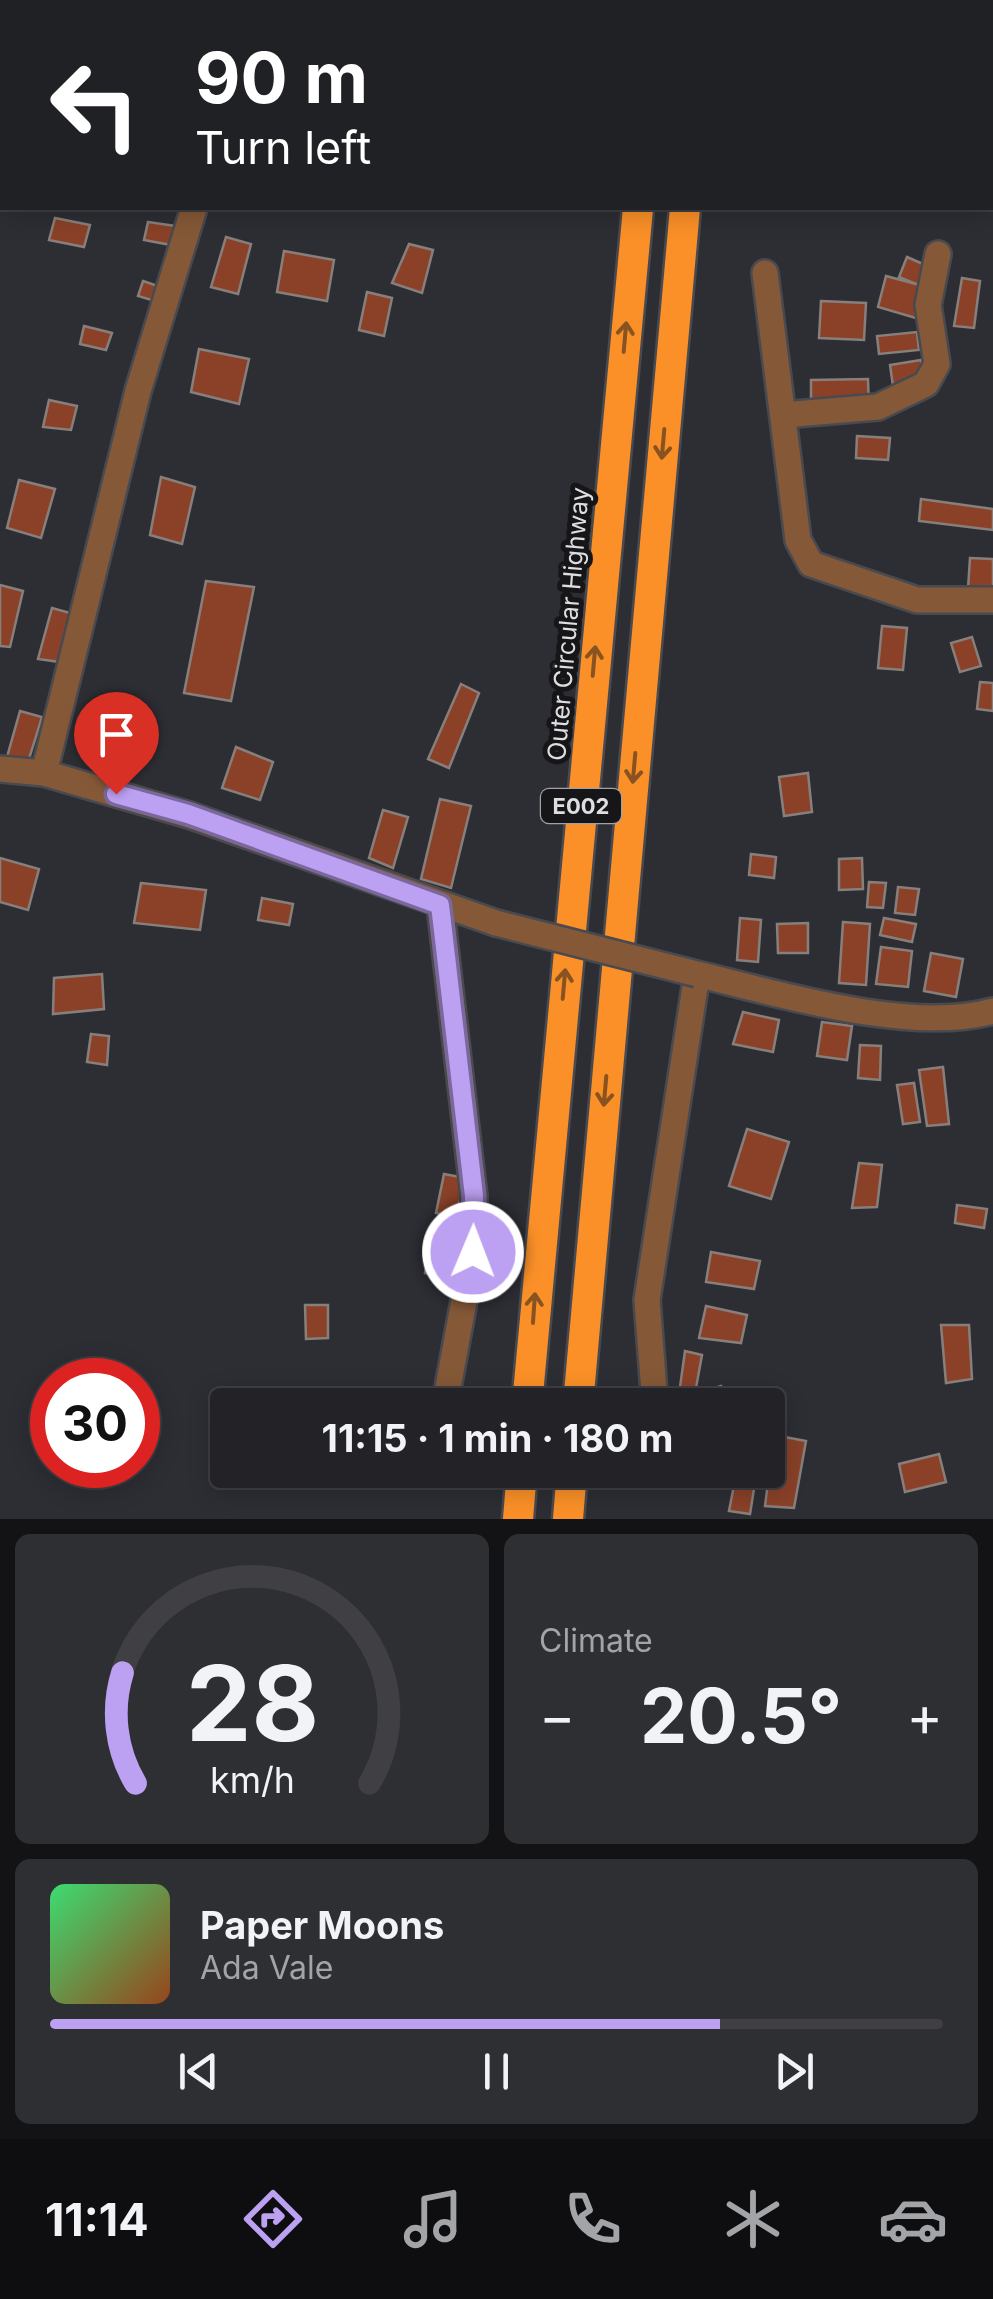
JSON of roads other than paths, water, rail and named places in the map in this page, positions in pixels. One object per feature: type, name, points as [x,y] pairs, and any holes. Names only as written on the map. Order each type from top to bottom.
[{"type":"highway","name":"Outer Circular Highway","points":[[529,1388],[638,210]]},
{"type":"highway","name":"E002","points":[[580,1388],[685,210]]},
{"type":"highway","points":[[518,1519],[521,1488]]},
{"type":"highway","points":[[568,1519],[571,1488]]},
{"type":"street","points":[[44,773],[138,391],[193,210]]},
{"type":"street","points":[[783,415],[878,406],[926,384],[936,364],[928,305],[938,254]]},
{"type":"street","points":[[765,274],[798,540],[811,564],[917,600],[993,600]]},
{"type":"street","points":[[0,769],[44,773],[188,814],[496,923],[697,974],[889,1014],[973,1016],[993,1011]]},
{"type":"street","points":[[440,905],[474,1196],[473,1252],[447,1388]]},
{"type":"street","points":[[653,1388],[647,1300],[697,974]]}]
